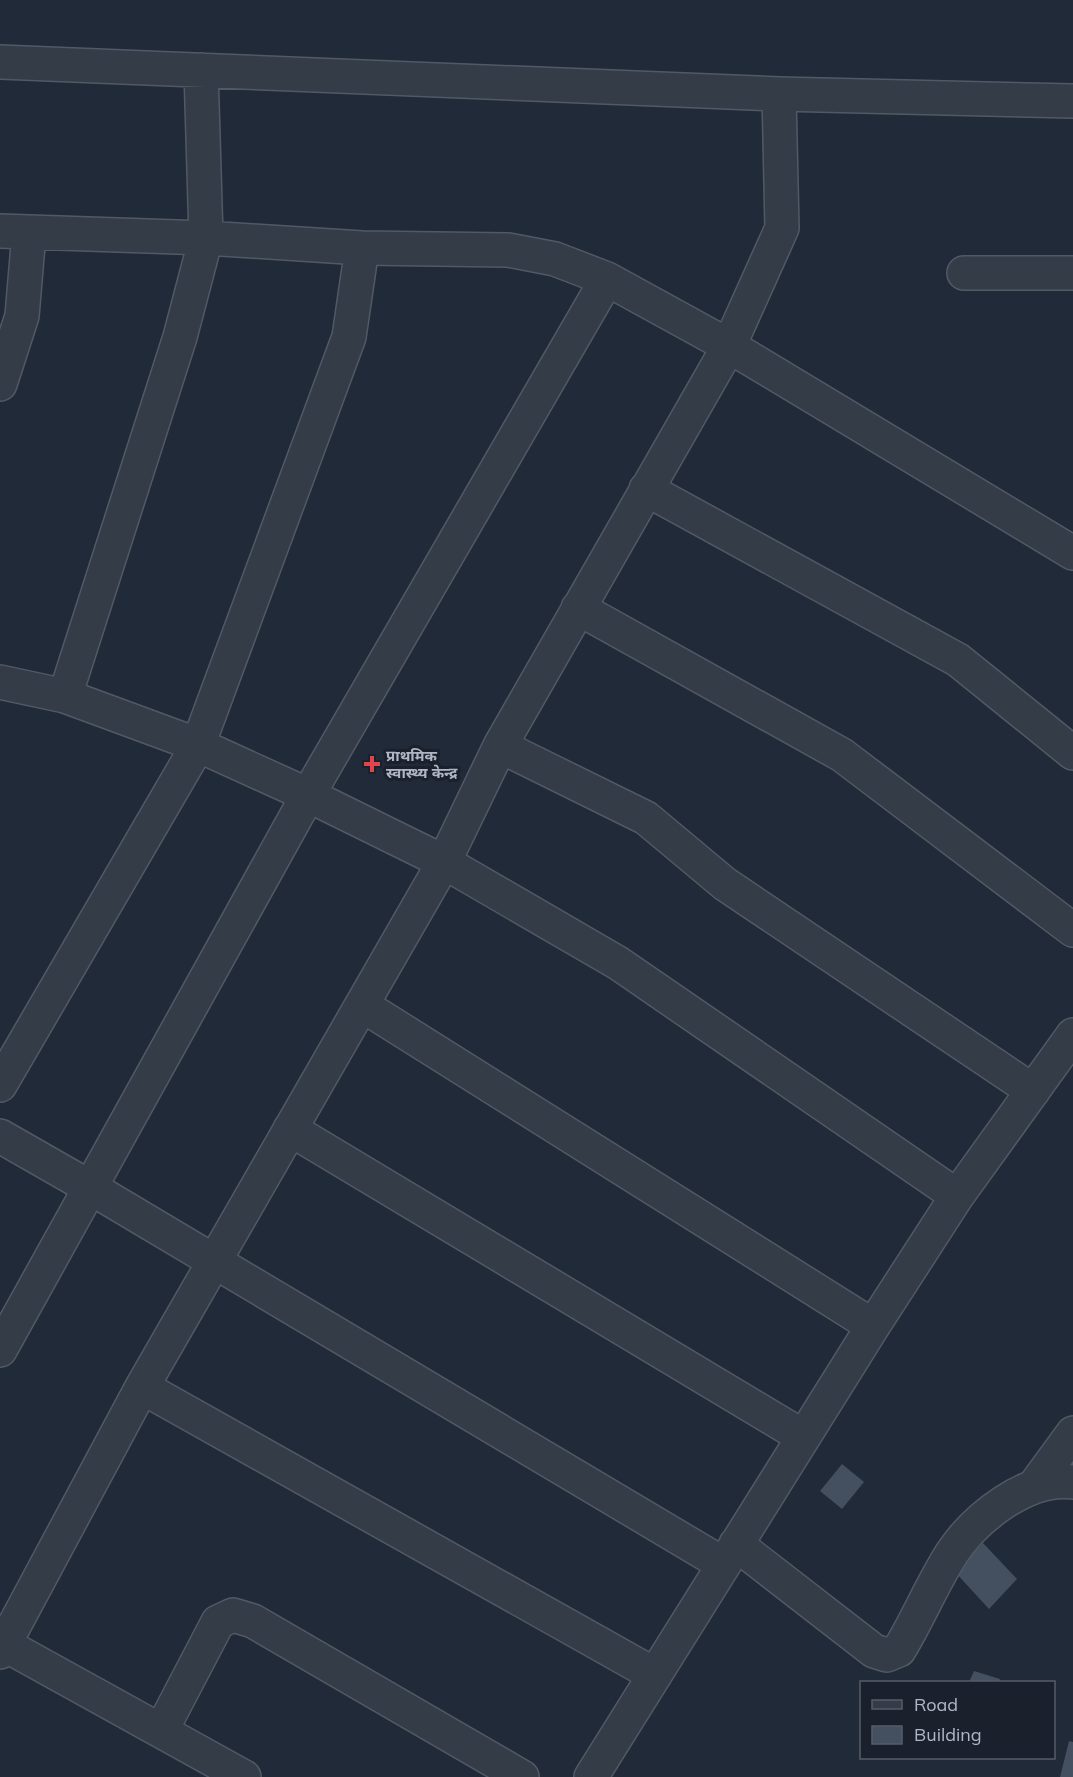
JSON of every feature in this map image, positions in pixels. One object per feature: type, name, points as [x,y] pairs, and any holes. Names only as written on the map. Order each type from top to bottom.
[{"type":"street","points":[[0,62],[779,94],[1073,101]]},
{"type":"street","points":[[65,696],[180,337],[206,238],[201,70]]},
{"type":"street","points":[[243,1777],[1,1647],[142,1387],[444,862],[500,746],[729,346],[782,228],[779,94]]},
{"type":"street","points":[[0,384],[22,316],[15,232],[206,238],[362,248],[532,253],[607,279],[729,346],[1073,553]]},
{"type":"street","points":[[0,1085],[198,745],[349,337],[362,248]]},
{"type":"street","points":[[964,273],[1073,273]]},
{"type":"street","points":[[0,1350],[308,795],[607,279]]},
{"type":"street","points":[[646,489],[958,660],[1073,753]]},
{"type":"street","points":[[578,608],[842,755],[1073,930]]},
{"type":"street","points":[[0,682],[65,696],[198,745],[308,795],[444,862],[618,963],[957,1196]]},
{"type":"street","points":[[500,746],[646,818],[725,884],[1033,1091]]},
{"type":"street","points":[[362,1005],[873,1326]]},
{"type":"street","points":[[591,1777],[802,1436],[957,1196],[1073,1035]]},
{"type":"street","points":[[290,1129],[802,1436]]},
{"type":"street","points":[[0,1136],[215,1262],[729,1554],[874,1651],[887,1655],[899,1650],[953,1552],[1001,1504],[1035,1485],[1062,1481],[1073,1482]]},
{"type":"street","points":[[142,1387],[655,1675]]},
{"type":"street","points":[[1035,1485],[1073,1433]]},
{"type":"street","points":[[161,1731],[218,1622],[233,1614],[253,1621],[522,1777]]},
{"type":"building","points":[[842,1464],[864,1482],[842,1509],[820,1491]]},
{"type":"building","points":[[983,1543],[1017,1579],[989,1609],[955,1572]]},
{"type":"building","points":[[974,1671],[1000,1679],[999,1681],[969,1681]]},
{"type":"building","points":[[1069,1741],[1073,1742],[1073,1777],[1060,1777]]},
{"type":"place","name":"प्राथमिक स्वास्थ्य केन्द्र","points":[[372,764]]}]
